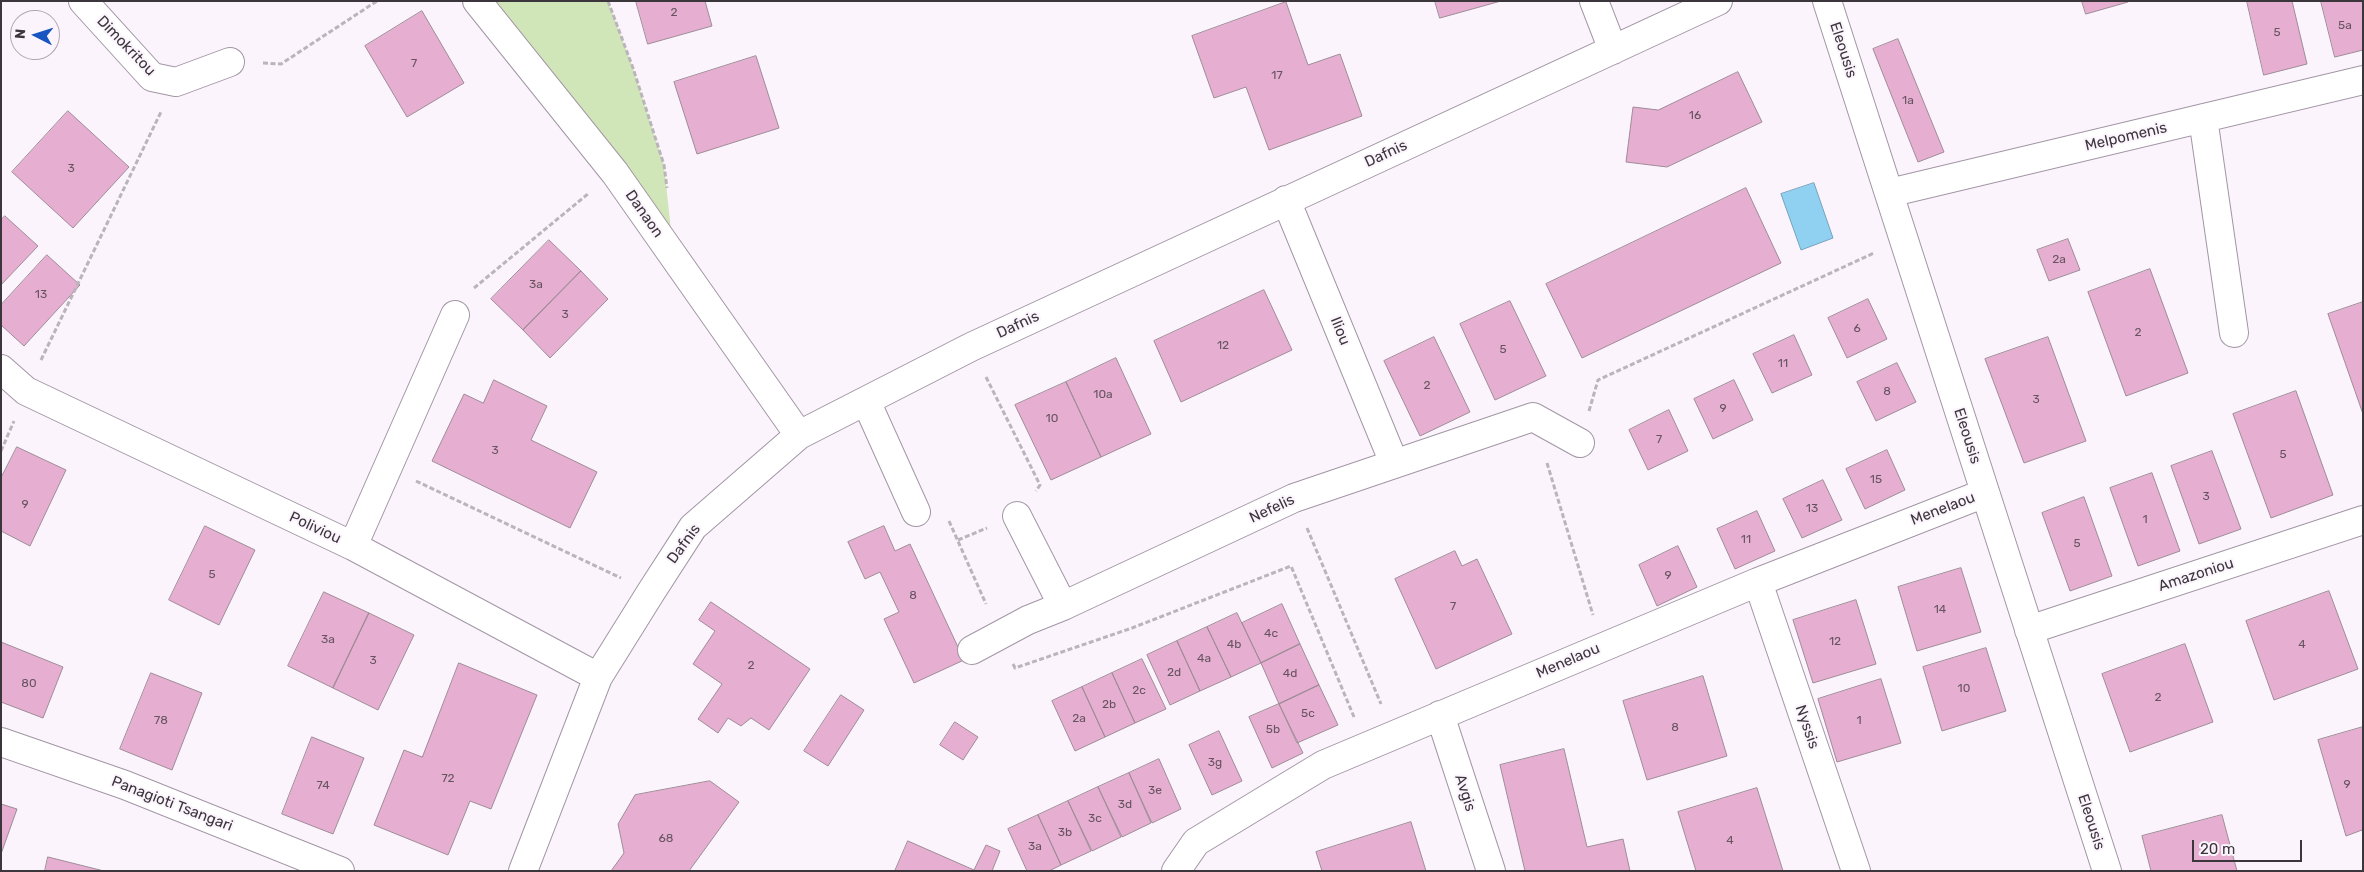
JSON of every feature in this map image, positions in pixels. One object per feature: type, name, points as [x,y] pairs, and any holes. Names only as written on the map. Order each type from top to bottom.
[{"type":"street","name":"Dimokritou","points":[[83,1],[152,77],[176,82],[230,62]]},
{"type":"street","name":"Danaon","points":[[477,1],[615,173],[799,435]]},
{"type":"street","points":[[1594,1],[1613,50]]},
{"type":"street","name":"Dafnis","points":[[523,871],[598,677],[651,592],[693,527],[799,435],[971,347],[1718,1]]},
{"type":"street","name":"Eleousis","points":[[1827,1],[2106,871]]},
{"type":"street","name":"Melpomenis","points":[[1889,193],[2363,80]]},
{"type":"street","points":[[2203,118],[2234,333]]},
{"type":"street","name":"Iliou","points":[[1286,200],[1394,462]]},
{"type":"street","points":[[353,546],[455,315]]},
{"type":"street","name":"Poliviou","points":[[1,368],[26,391],[353,546],[598,677]]},
{"type":"street","points":[[866,401],[916,512]]},
{"type":"street","points":[[1533,417],[1580,443]]},
{"type":"street","name":"Nefelis","points":[[972,650],[1028,620],[1063,606],[1294,498],[1394,462],[1533,417]]},
{"type":"street","name":"Menelaou","points":[[1176,871],[1196,842],[1323,765],[1758,582],[1985,493]]},
{"type":"street","points":[[1017,516],[1063,606]]},
{"type":"street","name":"Amazoniou","points":[[2029,630],[2363,520]]},
{"type":"street","name":"Nyssis","points":[[1758,582],[1856,871]]},
{"type":"street","name":"Avgis","points":[[1440,715],[1491,871]]},
{"type":"street","name":"Panagioti Tsangari","points":[[1,742],[126,785],[340,871]]},
{"type":"path","points":[[230,62],[281,64],[376,1]]},
{"type":"path","points":[[608,1],[633,68],[664,165],[667,193]]},
{"type":"path","points":[[26,391],[176,82]]},
{"type":"path","points":[[455,315],[466,294],[615,173]]},
{"type":"path","points":[[1580,443],[1598,380],[1904,240]]},
{"type":"path","points":[[971,347],[1040,486],[1017,516]]},
{"type":"path","points":[[1533,417],[1602,647]]},
{"type":"path","points":[[389,468],[651,592]]},
{"type":"path","points":[[1294,498],[1394,735]]},
{"type":"path","points":[[945,514],[1015,668],[1132,628],[1291,566],[1357,725]]},
{"type":"green space","points":[[477,1],[608,1],[633,68],[664,165],[674,258]]},
{"type":"water","points":[[1814,183],[1833,238],[1801,250],[1781,194]]},
{"type":"building","points":[[636,1],[705,1],[712,26],[648,44]]},
{"type":"building","points":[[1435,1],[1501,1],[1440,18]]},
{"type":"building","points":[[2082,1],[2128,1],[2128,2],[2086,14]]},
{"type":"building","points":[[2247,1],[2292,1],[2307,64],[2264,75]]},
{"type":"building","points":[[2321,1],[2363,1],[2363,50],[2335,57]]},
{"type":"building","points":[[1286,2],[1308,65],[1340,54],[1362,116],[1269,150],[1246,87],[1214,98],[1192,36]]},
{"type":"building","points":[[422,11],[464,83],[407,117],[365,46]]},
{"type":"building","points":[[1898,39],[1944,152],[1918,162],[1873,49]]},
{"type":"building","points":[[756,56],[779,128],[697,154],[674,82]]},
{"type":"building","points":[[1738,72],[1762,122],[1667,167],[1626,162],[1633,107],[1658,110]]},
{"type":"building","points":[[68,111],[129,167],[73,228],[12,172]]},
{"type":"building","points":[[1746,188],[1781,263],[1582,358],[1546,284]]},
{"type":"building","points":[[5,216],[38,246],[1,285],[1,220]]},
{"type":"building","points":[[2068,239],[2080,270],[2049,281],[2037,250]]},
{"type":"building","points":[[549,240],[581,271],[523,330],[491,299]]},
{"type":"building","points":[[47,255],[80,285],[24,346],[1,325],[1,305]]},
{"type":"building","points":[[2150,269],[2188,373],[2126,396],[2088,292]]},
{"type":"building","points":[[581,271],[608,299],[550,358],[523,330]]},
{"type":"building","points":[[1264,290],[1292,350],[1181,402],[1154,341]]},
{"type":"building","points":[[1868,299],[1887,339],[1847,358],[1828,318]]},
{"type":"building","points":[[1510,301],[1546,376],[1495,400],[1460,324]]},
{"type":"building","points":[[2363,302],[2363,414],[2328,314]]},
{"type":"building","points":[[1794,335],[1812,375],[1772,393],[1753,354]]},
{"type":"building","points":[[1434,337],[1470,412],[1420,436],[1384,361]]},
{"type":"building","points":[[2048,337],[2086,441],[2024,463],[1985,359]]},
{"type":"building","points":[[1116,358],[1151,434],[1101,457],[1066,382]]},
{"type":"building","points":[[1897,363],[1916,402],[1876,421],[1857,382]]},
{"type":"building","points":[[494,380],[547,406],[531,440],[597,472],[570,528],[432,461],[464,394],[483,403]]},
{"type":"building","points":[[1734,380],[1753,420],[1713,439],[1694,399]]},
{"type":"building","points":[[1066,382],[1101,457],[1051,480],[1015,405]]},
{"type":"building","points":[[2296,391],[2333,495],[2271,518],[2233,414]]},
{"type":"building","points":[[1669,410],[1688,451],[1648,470],[1629,430]]},
{"type":"building","points":[[17,447],[66,470],[30,546],[1,531],[1,478]]},
{"type":"building","points":[[1887,450],[1905,490],[1865,509],[1846,469]]},
{"type":"building","points":[[2212,451],[2241,529],[2199,544],[2171,466]]},
{"type":"building","points":[[2152,473],[2180,551],[2138,566],[2110,488]]},
{"type":"building","points":[[1823,480],[1842,520],[1802,538],[1783,499]]},
{"type":"building","points":[[2084,497],[2112,576],[2070,591],[2042,513]]},
{"type":"building","points":[[1757,511],[1775,551],[1735,569],[1717,529]]},
{"type":"building","points":[[205,526],[255,550],[219,625],[169,600]]},
{"type":"building","points":[[884,526],[895,551],[910,544],[964,660],[914,683],[884,619],[899,612],[880,572],[865,579],[848,542]]},
{"type":"building","points":[[1678,546],[1697,587],[1657,606],[1639,565]]},
{"type":"building","points":[[1455,551],[1462,566],[1477,559],[1512,634],[1436,669],[1395,579]]},
{"type":"building","points":[[1961,568],[1981,632],[1917,651],[1898,587]]},
{"type":"building","points":[[2329,591],[2358,669],[2274,700],[2246,621]]},
{"type":"building","points":[[324,592],[369,613],[333,688],[288,666]]},
{"type":"building","points":[[1856,600],[1876,664],[1813,683],[1793,620]]},
{"type":"building","points":[[711,602],[810,669],[769,730],[751,718],[741,726],[728,718],[718,733],[698,719],[722,684],[693,664],[715,631],[699,620]]},
{"type":"building","points":[[1282,604],[1300,644],[1261,663],[1242,623]]},
{"type":"building","points":[[369,613],[414,635],[378,710],[333,688]]},
{"type":"building","points":[[1237,613],[1261,663],[1231,677],[1207,627]]},
{"type":"building","points":[[1207,627],[1231,677],[1200,691],[1177,641]]},
{"type":"building","points":[[1177,641],[1200,691],[1170,705],[1147,655]]},
{"type":"building","points":[[1,642],[63,667],[43,718],[1,702]]},
{"type":"building","points":[[1300,644],[1319,685],[1279,704],[1261,663]]},
{"type":"building","points":[[2185,644],[2213,722],[2130,752],[2102,674]]},
{"type":"building","points":[[1986,648],[2006,711],[1942,731],[1923,667]]},
{"type":"building","points":[[1142,659],[1166,709],[1135,723],[1112,673]]},
{"type":"building","points":[[459,663],[537,695],[491,809],[470,801],[448,855],[374,825],[404,750],[422,757]]},
{"type":"building","points":[[151,673],[202,693],[172,770],[120,749]]},
{"type":"building","points":[[1112,673],[1135,723],[1105,737],[1082,687]]},
{"type":"building","points":[[1703,676],[1727,756],[1647,780],[1623,701]]},
{"type":"building","points":[[1881,679],[1901,743],[1837,762],[1818,699]]},
{"type":"building","points":[[1319,685],[1338,725],[1297,743],[1279,704]]},
{"type":"building","points":[[1082,687],[1105,737],[1075,751],[1052,701]]},
{"type":"building","points":[[841,695],[864,710],[828,766],[804,751]]},
{"type":"building","points":[[1279,704],[1303,753],[1272,768],[1249,717]]},
{"type":"building","points":[[955,722],[978,737],[963,760],[940,745]]},
{"type":"building","points":[[2363,727],[2363,833],[2362,830],[2346,836],[2318,740]]},
{"type":"building","points":[[1219,731],[1242,781],[1212,795],[1189,745]]},
{"type":"building","points":[[312,737],[364,758],[333,834],[282,814]]},
{"type":"building","points":[[1564,749],[1587,847],[1623,839],[1630,871],[1525,871],[1500,765]]},
{"type":"building","points":[[1159,759],[1181,809],[1152,823],[1129,773]]},
{"type":"building","points":[[1129,773],[1151,823],[1122,837],[1098,787]]},
{"type":"building","points":[[710,781],[739,802],[689,871],[611,871],[624,853],[618,824],[635,795]]},
{"type":"building","points":[[1098,787],[1121,837],[1092,851],[1068,801]]},
{"type":"building","points":[[1757,788],[1783,871],[1696,871],[1678,812]]},
{"type":"building","points":[[1068,801],[1091,851],[1061,865],[1038,815]]},
{"type":"building","points":[[1,804],[17,809],[1,854]]},
{"type":"building","points":[[1038,815],[1061,865],[1049,871],[1027,871],[1008,829]]},
{"type":"building","points":[[2222,815],[2237,871],[2151,871],[2142,836]]},
{"type":"building","points":[[1411,822],[1426,871],[1322,871],[1316,852]]},
{"type":"building","points":[[908,841],[974,870],[986,845],[1000,851],[992,871],[895,871]]},
{"type":"building","points":[[48,857],[104,871],[45,871]]}]
